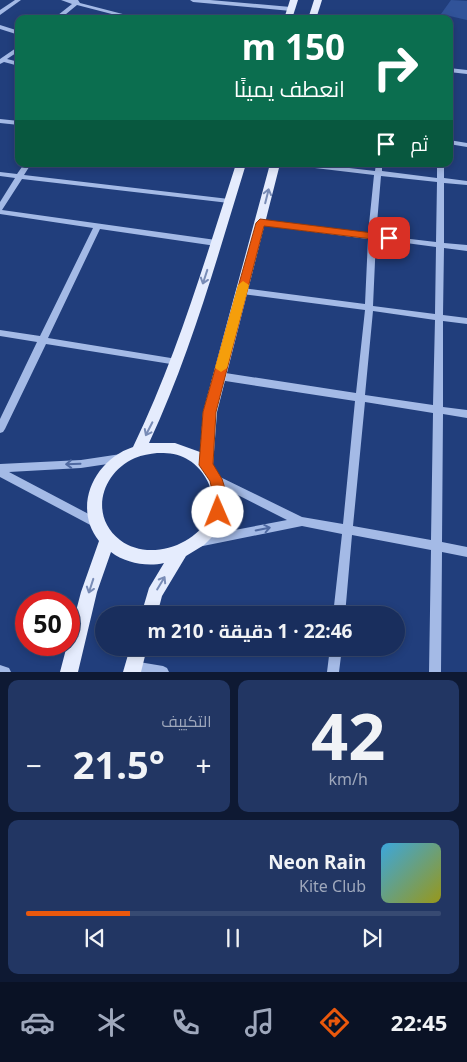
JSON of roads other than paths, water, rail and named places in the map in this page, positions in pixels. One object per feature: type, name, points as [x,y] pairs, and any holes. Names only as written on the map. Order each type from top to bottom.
[{"type":"main road","points":[[289,15],[294,0]]},
{"type":"main road","points":[[313,15],[318,0]]},
{"type":"main road","points":[[138,450],[158,411],[176,362],[240,167]]},
{"type":"main road","points":[[206,465],[210,412],[274,167]]},
{"type":"main road","points":[[157,447],[175,448],[192,454],[206,465],[216,479],[220,495],[218,512],[211,528],[198,542],[179,553],[160,558],[140,557],[122,550],[107,540],[96,523],[93,505],[97,487],[106,471],[121,458],[138,450],[157,447]]},
{"type":"main road","points":[[69,672],[89,592],[107,540]]},
{"type":"main road","points":[[151,606],[155,593],[179,553]]},
{"type":"main road","points":[[133,670],[137,656]]},
{"type":"street","points":[[0,13],[18,0]]},
{"type":"street","points":[[64,0],[125,15]]},
{"type":"street","points":[[193,0],[291,9]]},
{"type":"street","points":[[61,15],[78,2]]},
{"type":"street","points":[[0,27],[15,32]]},
{"type":"street","points":[[1,61],[15,51]]},
{"type":"street","points":[[1,61],[15,63]]},
{"type":"street","points":[[453,70],[467,72]]},
{"type":"street","points":[[0,122],[15,123]]},
{"type":"street","points":[[453,142],[467,144]]},
{"type":"street","points":[[0,208],[25,167]]},
{"type":"street","points":[[359,167],[379,168],[440,180],[467,182]]},
{"type":"street","points":[[435,672],[441,167]]},
{"type":"street","points":[[340,606],[368,308],[372,236],[379,168]]},
{"type":"street","points":[[0,174],[229,202]]},
{"type":"street","points":[[0,212],[216,243]]},
{"type":"street","points":[[260,223],[467,248]]},
{"type":"street","points":[[0,429],[98,226]]},
{"type":"street","points":[[242,291],[467,321]]},
{"type":"street","points":[[0,333],[176,362]]},
{"type":"street","points":[[219,376],[467,414]]},
{"type":"street","points":[[0,468],[81,464],[121,458]]},
{"type":"street","points":[[0,472],[96,523]]},
{"type":"street","points":[[216,479],[300,522],[467,552]]},
{"type":"street","points":[[198,542],[300,522]]},
{"type":"street","points":[[333,672],[335,656]]},
{"type":"street","points":[[133,670],[163,672]]},
{"type":"street","points":[[0,671],[5,672]]}]
